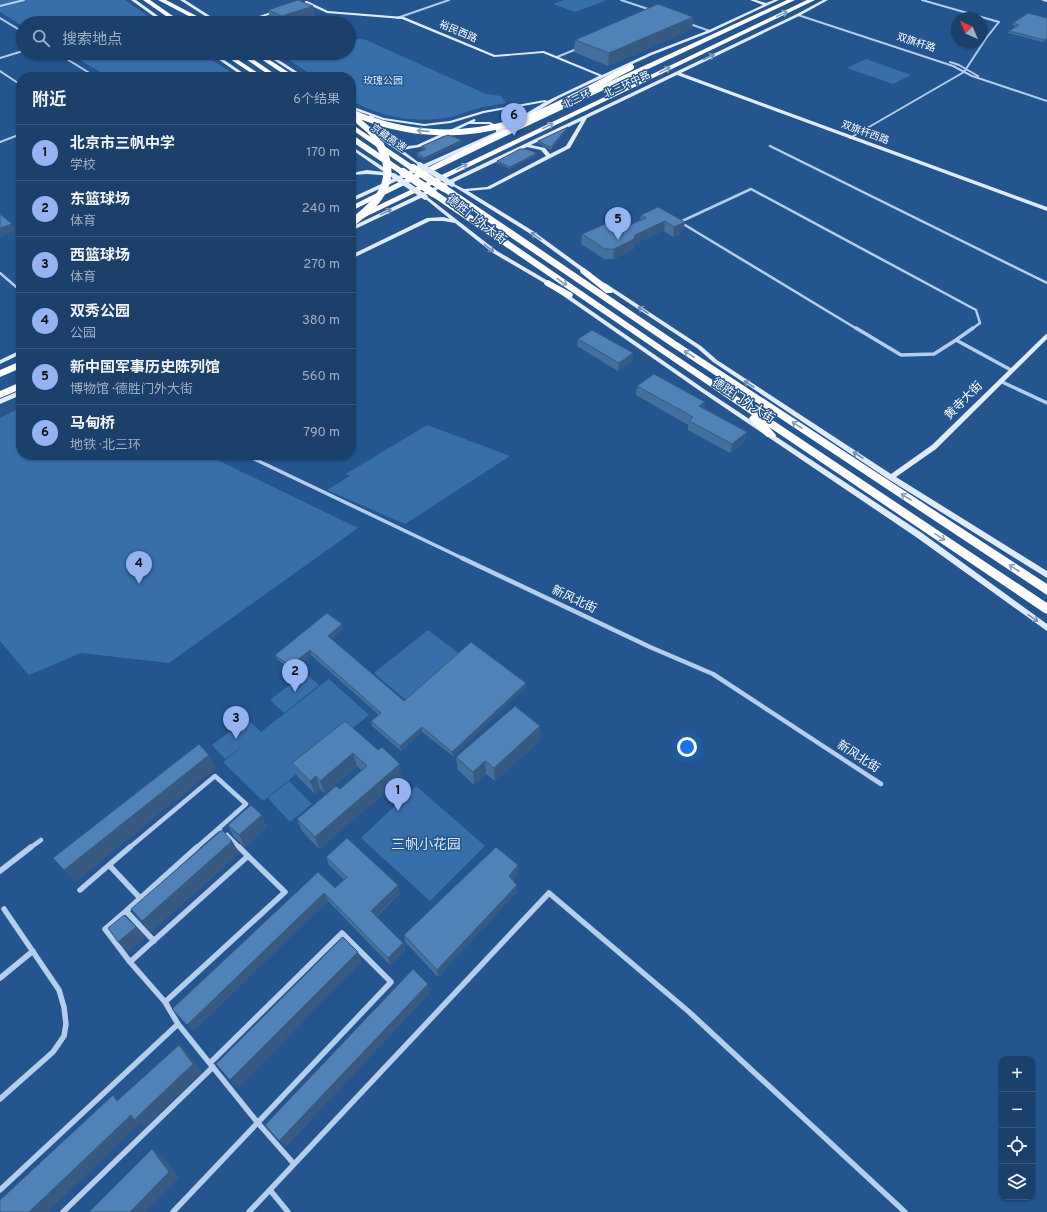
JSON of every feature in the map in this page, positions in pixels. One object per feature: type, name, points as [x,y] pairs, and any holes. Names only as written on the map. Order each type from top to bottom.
[{"type":"highway","points":[[146,0],[170,16]]},
{"type":"highway","points":[[160,0],[192,16]]},
{"type":"highway","points":[[160,0],[184,16]]},
{"type":"highway","points":[[180,0],[198,16]]},
{"type":"highway","name":"北三环","points":[[356,207],[486,142],[713,33],[791,0]]},
{"type":"highway","name":"北三环","points":[[356,218],[810,1]]},
{"type":"highway","points":[[356,114],[378,124],[416,131],[450,132],[486,128],[531,116],[630,67],[713,33]]},
{"type":"highway","points":[[677,73],[690,58]]},
{"type":"highway","points":[[235,60],[253,72]]},
{"type":"highway","points":[[250,60],[268,72]]},
{"type":"highway","points":[[266,60],[285,72]]},
{"type":"highway","points":[[356,120],[381,144],[387,155],[388,166],[383,192],[375,203],[356,219]]},
{"type":"highway","name":"京藏高速","points":[[356,129],[414,163],[444,188]]},
{"type":"highway","points":[[486,142],[499,132]]},
{"type":"highway","name":"京藏高速","points":[[356,141],[433,193]]},
{"type":"highway","points":[[500,149],[525,145]]},
{"type":"highway","name":"德胜门外大街","points":[[444,188],[674,344],[1047,590]]},
{"type":"highway","name":"德胜门外大街","points":[[433,193],[663,351],[1047,609]]},
{"type":"highway","points":[[584,271],[674,344]]},
{"type":"highway","points":[[548,283],[663,351]]},
{"type":"highway","points":[[0,374],[16,366]]},
{"type":"highway","points":[[0,386],[16,378]]},
{"type":"highway","points":[[0,395],[16,387]]},
{"type":"highway","points":[[733,398],[771,436]]},
{"type":"main road","points":[[133,0],[156,16]]},
{"type":"main road","points":[[180,0],[207,16]]},
{"type":"main road","points":[[299,4],[312,0]]},
{"type":"main road","points":[[752,0],[768,4]]},
{"type":"main road","points":[[760,0],[768,4]]},
{"type":"main road","name":"北三环中路","points":[[356,198],[499,132],[557,97],[602,76],[713,33],[777,0]]},
{"type":"main road","name":"北三环中路","points":[[356,227],[800,14],[826,0]]},
{"type":"main road","name":"裕民西路","points":[[306,2],[327,12],[404,18],[494,56],[543,52],[602,76]]},
{"type":"main road","points":[[262,16],[284,9]]},
{"type":"main road","points":[[222,60],[240,72]]},
{"type":"main road","points":[[277,60],[295,72]]},
{"type":"main road","name":"双旗杆西路","points":[[677,73],[850,138],[1047,209]]},
{"type":"main road","points":[[356,109],[371,115],[409,123],[438,124],[494,110],[538,103],[557,97]]},
{"type":"main road","points":[[397,149],[418,146],[467,123],[489,115],[544,106]]},
{"type":"main road","name":"德胜门外大街","points":[[371,115],[381,137],[414,163],[463,190],[531,232],[584,271],[699,347],[715,361],[891,476],[1047,575]]},
{"type":"main road","points":[[463,190],[488,188],[568,147],[586,116]]},
{"type":"main road","points":[[467,123],[490,123],[498,128],[499,132]]},
{"type":"main road","points":[[525,145],[532,145],[543,149],[549,157]]},
{"type":"main road","points":[[414,163],[412,152],[418,146]]},
{"type":"main road","name":"德胜门外大街","points":[[356,150],[425,197],[495,252],[548,283],[702,390],[919,535],[1047,628]]},
{"type":"main road","points":[[356,172],[366,165],[366,157]]},
{"type":"main road","points":[[356,174],[367,172],[392,175]]},
{"type":"main road","points":[[486,204],[483,197],[484,192],[488,188]]},
{"type":"main road","points":[[356,254],[422,222],[431,216],[433,212],[432,203]]},
{"type":"main road","points":[[422,222],[439,219],[459,224]]},
{"type":"main road","points":[[356,251],[364,250]]},
{"type":"main road","name":"黄寺大街","points":[[891,476],[934,447],[1000,380],[1047,336]]},
{"type":"main road","points":[[0,362],[16,354]]},
{"type":"main road","points":[[0,402],[16,394]]},
{"type":"street","points":[[0,6],[17,0]]},
{"type":"street","points":[[0,6],[24,0]]},
{"type":"street","points":[[397,18],[449,0]]},
{"type":"street","points":[[621,0],[654,11]]},
{"type":"street","points":[[850,138],[964,72],[987,37],[999,22],[922,0]]},
{"type":"street","points":[[1043,0],[1047,1]]},
{"type":"street","points":[[800,14],[953,66],[972,76],[1047,100]]},
{"type":"street","name":"双旗杆路","points":[[800,14],[960,65],[975,75],[1047,100]]},
{"type":"street","points":[[0,18],[16,28]]},
{"type":"street","points":[[681,21],[713,33]]},
{"type":"street","points":[[557,57],[579,48]]},
{"type":"street","points":[[0,58],[16,53]]},
{"type":"street","points":[[68,60],[88,72]]},
{"type":"street","points":[[0,71],[16,81]]},
{"type":"street","points":[[0,142],[16,136]]},
{"type":"street","points":[[770,146],[1047,283]]},
{"type":"street","points":[[752,189],[976,310],[980,323],[956,340],[934,354],[901,355],[680,222],[752,189]]},
{"type":"street","points":[[0,273],[16,287]]},
{"type":"street","points":[[956,340],[1011,370]]},
{"type":"street","points":[[1000,380],[1047,403]]},
{"type":"street","name":"新风北街","points":[[257,460],[650,647],[713,674],[882,784]]},
{"type":"street","points":[[80,890],[215,776],[246,804],[105,929],[130,962],[165,1002],[178,1024],[258,1123],[294,1164]]},
{"type":"street","points":[[165,1002],[285,892],[219,828]]},
{"type":"street","points":[[0,871],[42,840]]},
{"type":"street","points":[[130,962],[248,856]]},
{"type":"street","points":[[109,865],[140,898]]},
{"type":"street","points":[[249,1212],[549,893],[688,1011],[906,1212]]},
{"type":"street","points":[[0,1099],[54,1052],[64,1035],[66,1019],[64,1004],[59,990],[4,909]]},
{"type":"street","points":[[126,911],[154,940]]},
{"type":"street","points":[[63,1212],[212,1065],[342,933],[391,982],[173,1212]]},
{"type":"street","points":[[0,978],[33,951]]},
{"type":"street","points":[[0,1190],[178,1024]]},
{"type":"street","points":[[270,1190],[288,1212]]},
{"type":"green space","points":[[0,0],[125,0],[148,16],[16,16],[16,22],[0,12]]},
{"type":"green space","points":[[564,0],[605,1],[575,12],[553,4]]},
{"type":"green space","name":"玫瑰公园","points":[[356,39],[366,40],[486,94],[501,96],[506,103],[437,119],[425,120],[399,118],[374,111],[356,103],[356,72],[307,72],[289,60],[356,60]]},
{"type":"green space","points":[[866,59],[911,75],[893,84],[847,68]]},
{"type":"green space","points":[[80,60],[212,60],[230,72],[100,72]]},
{"type":"green space","points":[[16,410],[16,460],[217,460],[358,528],[169,663],[81,653],[29,675],[0,641],[0,418]]},
{"type":"green space","points":[[427,425],[510,456],[405,524],[327,490],[350,476],[346,474]]},
{"type":"green space","points":[[428,630],[461,655],[407,701],[374,673]]},
{"type":"green space","points":[[305,673],[319,685],[284,713],[270,700]]},
{"type":"green space","points":[[329,679],[369,715],[263,801],[223,762],[247,743],[225,759],[212,745],[247,719],[261,732]]},
{"type":"green space","points":[[289,781],[312,804],[290,822],[268,798]]},
{"type":"green space","name":"三帆小花园","points":[[416,786],[485,846],[430,901],[361,838]]},
{"type":"building","points":[[298,0],[313,6],[282,16],[268,10]]},
{"type":"building","points":[[658,4],[693,17],[609,53],[575,40]]},
{"type":"building","points":[[1028,13],[1047,18],[1047,38],[1044,40],[1009,31],[1019,25],[1013,23]]},
{"type":"building","points":[[568,127],[552,146],[549,147],[538,141]]},
{"type":"building","points":[[448,135],[462,140],[424,158],[417,153],[426,149],[422,146]]},
{"type":"building","points":[[520,149],[526,149],[537,153],[510,167],[497,161]]},
{"type":"building","points":[[658,207],[685,222],[674,227],[665,221],[635,235],[634,239],[614,249],[605,249],[582,234],[610,222],[617,223],[625,227],[646,218],[641,215]]},
{"type":"building","points":[[0,214],[12,224],[0,228]]},
{"type":"building","points":[[592,330],[633,353],[619,363],[578,339]]},
{"type":"building","points":[[654,374],[705,402],[699,406],[747,432],[732,444],[689,421],[693,417],[637,386]]},
{"type":"building","points":[[327,613],[342,624],[328,636],[404,701],[471,642],[526,683],[452,752],[422,727],[400,746],[371,721],[381,713],[310,650],[290,666],[275,655]]},
{"type":"building","points":[[515,706],[540,726],[494,768],[485,761],[473,772],[456,757]]},
{"type":"building","points":[[345,721],[378,750],[382,747],[400,764],[315,837],[297,819],[336,786],[340,789],[367,766],[353,753],[320,781],[316,776],[310,781],[292,763]]},
{"type":"building","points":[[199,744],[209,755],[64,870],[53,858]]},
{"type":"building","points":[[251,805],[262,815],[239,835],[228,825]]},
{"type":"building","points":[[222,830],[232,841],[142,921],[131,909]]},
{"type":"building","points":[[347,838],[398,885],[371,911],[403,943],[388,958],[324,893],[187,1025],[172,1009],[318,872],[335,888],[347,877],[326,857]]},
{"type":"building","points":[[496,847],[518,865],[509,876],[517,885],[437,970],[404,935]]},
{"type":"building","points":[[124,915],[136,927],[118,942],[108,928]]},
{"type":"building","points":[[343,937],[358,952],[230,1080],[216,1064]]},
{"type":"building","points":[[413,969],[428,984],[279,1141],[265,1125]]},
{"type":"building","points":[[179,1045],[193,1064],[134,1120],[131,1115],[29,1212],[0,1212],[0,1200],[113,1095],[117,1101]]},
{"type":"building","points":[[152,1149],[169,1172],[130,1212],[89,1212]]},
{"type":"place","name":"马甸桥","points":[[514,136]]},
{"type":"place","name":"新中国军事历史陈列馆","points":[[618,240]]},
{"type":"place","name":"双秀公园","points":[[139,584]]},
{"type":"place","name":"东篮球场","points":[[295,692]]},
{"type":"place","name":"西篮球场","points":[[236,739]]},
{"type":"place","name":"北京市三帆中学","points":[[398,811]]}]
